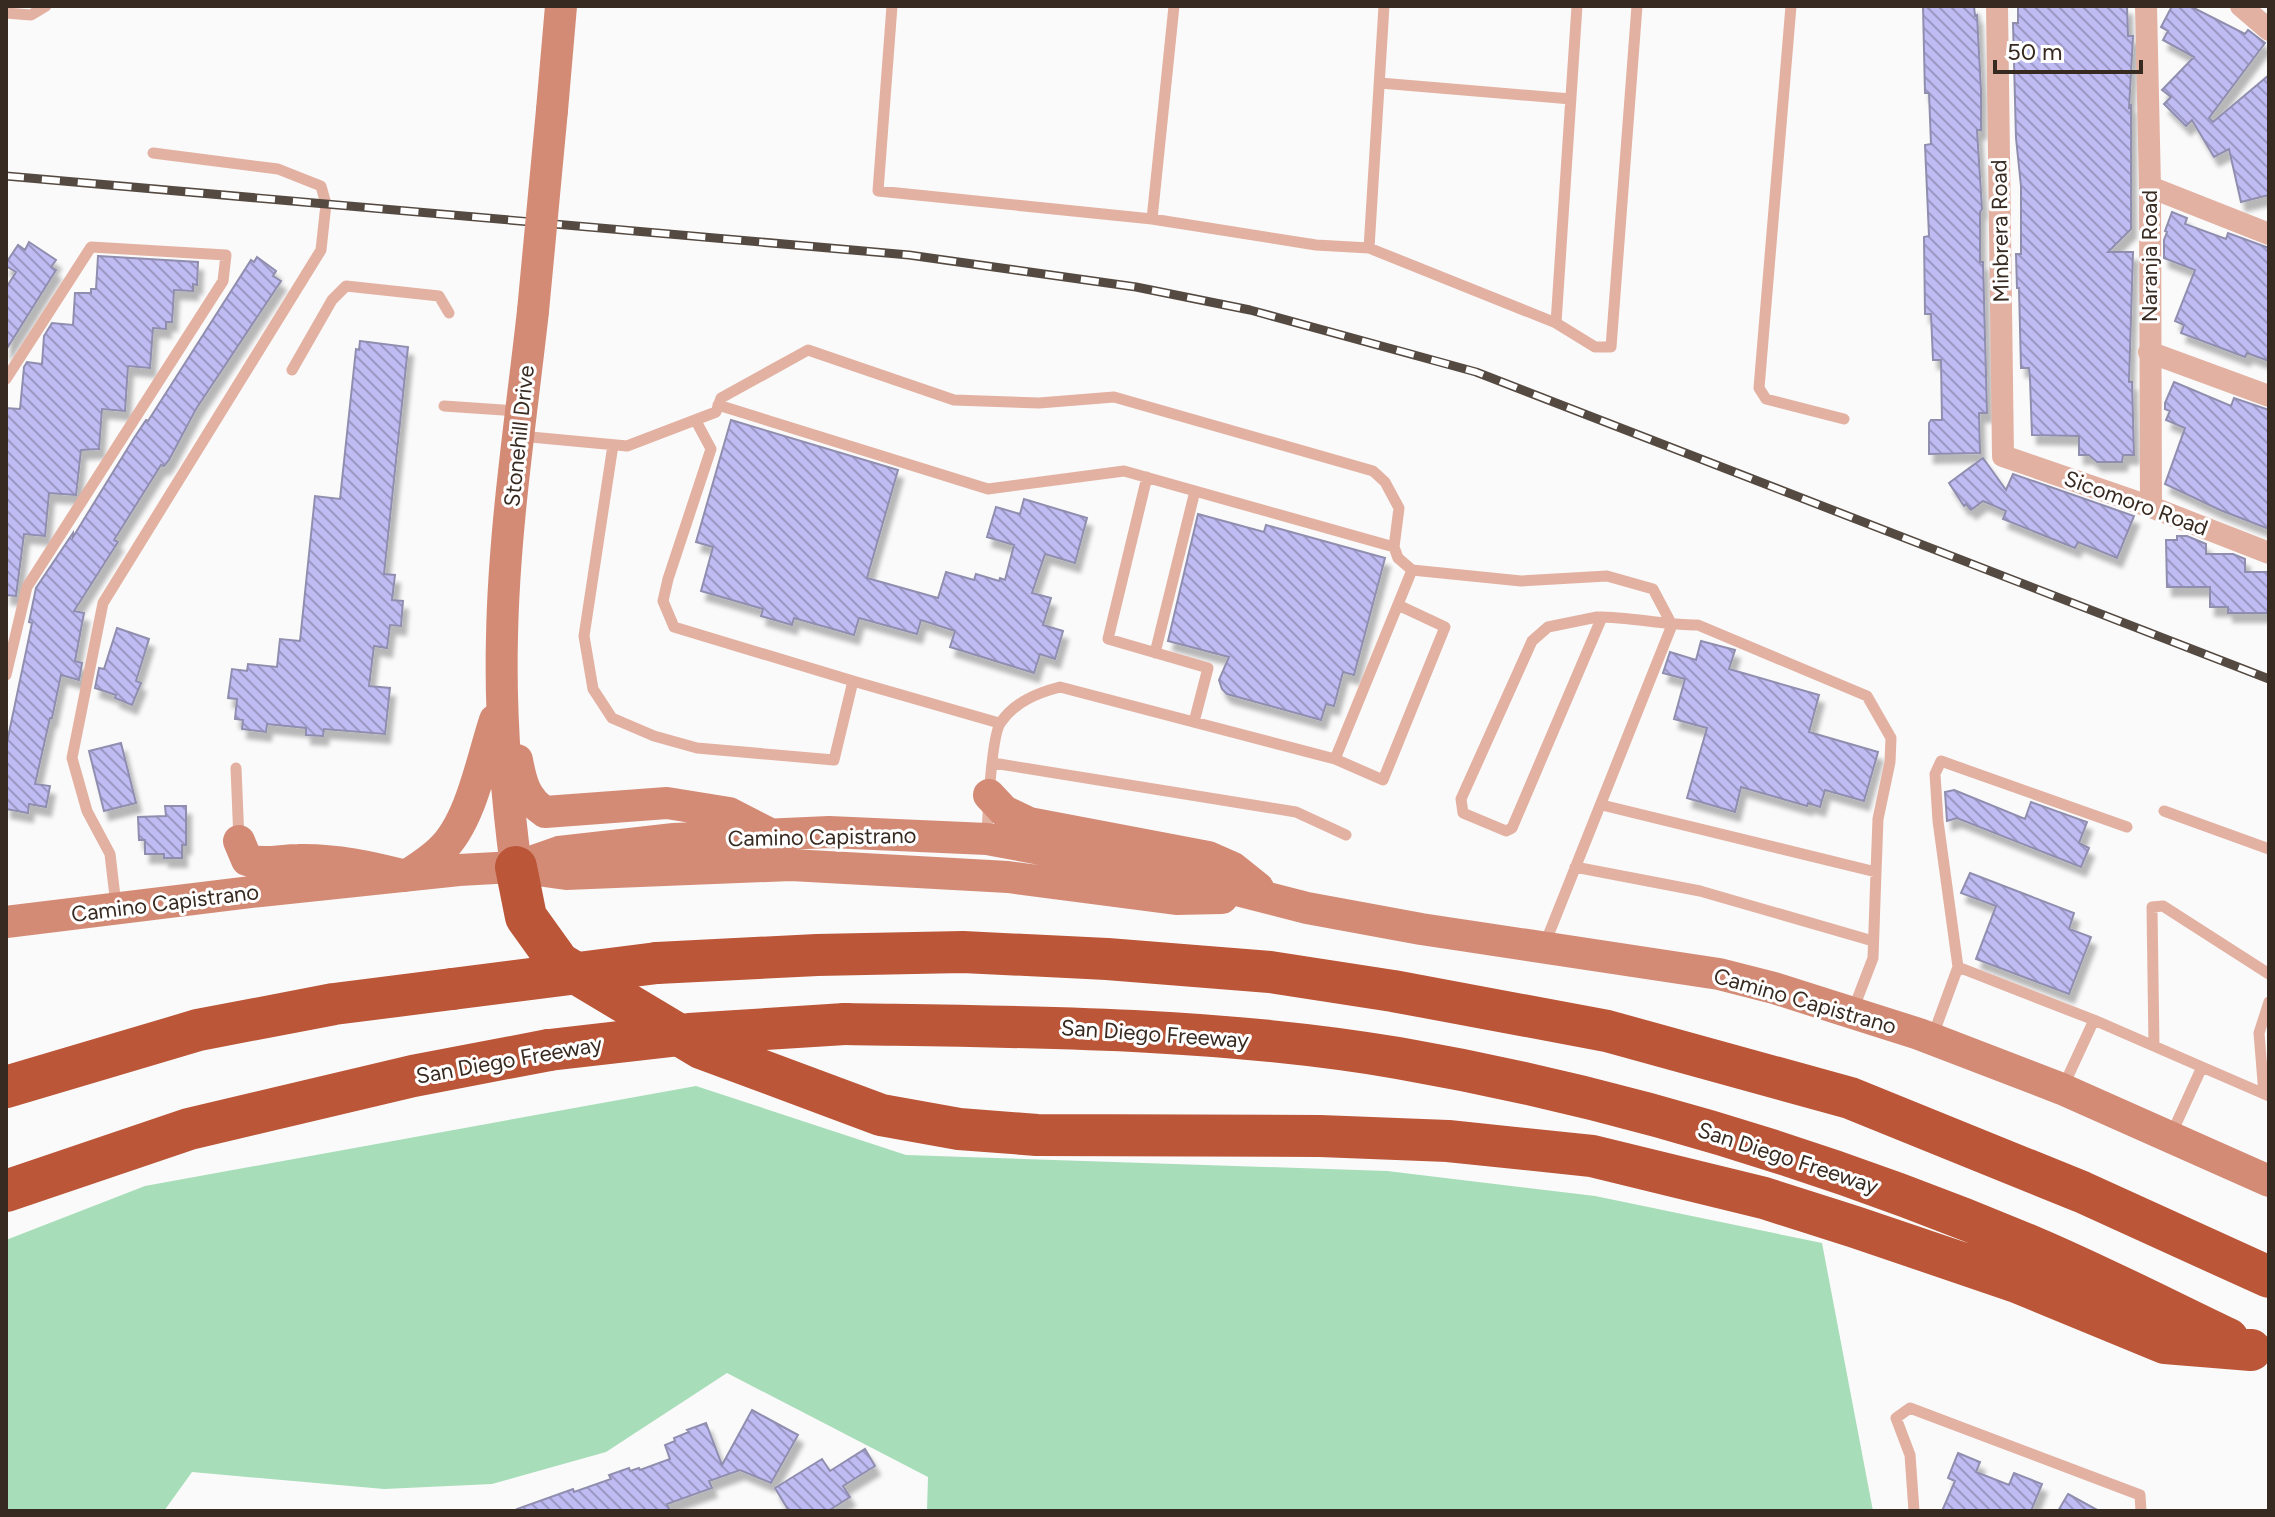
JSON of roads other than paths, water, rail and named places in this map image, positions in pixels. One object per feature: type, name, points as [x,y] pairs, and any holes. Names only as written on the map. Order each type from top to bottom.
[{"type":"highway","points":[[516,867],[526,917],[559,963],[701,1048],[881,1115],[959,1129],[1037,1135],[1448,1141],[1592,1156],[1764,1198],[1839,1222],[2017,1282],[2165,1343],[2260,1354]]},
{"type":"highway","points":[[6,1087],[198,1030],[334,1004],[657,963],[963,952],[1270,972],[1393,991],[1607,1031],[1850,1098],[2082,1192],[2269,1277]]},
{"type":"highway","name":"San Diego Freeway","points":[[6,1191],[189,1129],[413,1076],[549,1050],[689,1034],[845,1024],[1058,1027],[1243,1039],[1396,1058],[1523,1083],[1726,1135],[1937,1208],[2035,1248],[2260,1354]]},
{"type":"main road","name":"Stonehill Drive","points":[[516,867],[504,780],[502,637],[561,6]]},
{"type":"main road","points":[[503,694],[521,783],[531,803],[545,812],[667,803],[729,813],[774,836]]},
{"type":"main road","points":[[239,841],[247,860],[255,863],[299,859],[362,864],[406,876],[442,850],[460,823],[472,800],[503,694]]},
{"type":"main road","points":[[989,795],[1004,811],[1029,823],[1208,857],[1233,868],[1269,898]]},
{"type":"main road","name":"Camino Capistrano","points":[[516,867],[559,852],[674,839],[843,832],[987,839],[1174,874],[1286,903],[1421,929],[1719,974],[1853,1011],[1932,1039],[2062,1089],[2269,1181]]},
{"type":"main road","points":[[791,865],[854,851],[968,856],[987,839],[994,851],[1012,864],[1033,870],[1211,899]]},
{"type":"main road","points":[[195,899],[227,870],[239,841]]},
{"type":"main road","name":"Camino Capistrano","points":[[6,922],[406,876],[516,867],[566,874],[791,865],[1008,877],[1176,899],[1269,898]]},
{"type":"street","name":"Minbrera Road","points":[[1997,6],[2003,456]]},
{"type":"street","name":"Naranja Road","points":[[2146,6],[2151,507]]},
{"type":"street","points":[[2241,6],[2269,30]]},
{"type":"street","points":[[2150,187],[2269,234]]},
{"type":"street","points":[[2149,352],[2269,396]]},
{"type":"street","name":"Sicomoro Road","points":[[2003,456],[2151,507],[2269,553]]},
{"type":"lane","points":[[6,13],[31,15],[46,6]]},
{"type":"lane","points":[[892,6],[878,191],[1152,219],[1316,245],[1369,248],[1556,323],[1595,347],[1611,347],[1637,6]]},
{"type":"lane","points":[[1152,219],[1174,6]]},
{"type":"lane","points":[[1369,248],[1384,6]]},
{"type":"lane","points":[[1556,323],[1577,6]]},
{"type":"lane","points":[[1791,6],[1759,388],[1766,399],[1844,419]]},
{"type":"lane","points":[[1380,83],[1571,99]]},
{"type":"lane","points":[[116,910],[110,854],[87,811],[72,758],[103,603],[321,250],[326,204],[321,186],[278,169],[153,153]]},
{"type":"lane","points":[[6,379],[91,247],[226,255],[223,281],[27,587],[6,675]]},
{"type":"lane","points":[[292,370],[332,300],[346,286],[439,296],[449,313]]},
{"type":"lane","points":[[444,406],[627,446],[716,412],[721,398],[808,350],[954,400],[1039,403],[1114,397],[1373,471],[1385,482],[1399,508],[1394,547],[1398,558],[1412,570],[1521,581],[1607,576],[1653,589],[1672,625],[1543,947]]},
{"type":"lane","points":[[718,405],[988,489],[1124,471],[1394,547]]},
{"type":"lane","points":[[696,421],[711,449],[663,601],[674,627],[999,723]]},
{"type":"lane","points":[[613,445],[584,636],[593,689],[612,718],[654,736],[697,748],[834,760],[853,681]]},
{"type":"lane","points":[[1147,477],[1108,639],[1208,668],[1194,722]]},
{"type":"lane","points":[[1155,653],[1195,491]]},
{"type":"lane","points":[[1335,759],[1412,570]]},
{"type":"lane","points":[[987,839],[989,795],[999,723],[1031,695],[1060,687],[1335,759],[1383,780],[1445,627],[1398,605]]},
{"type":"lane","points":[[1602,617],[1512,828],[1506,831],[1463,813],[1461,799],[1532,641],[1548,627],[1602,617],[1698,625],[1867,696],[1891,738],[1890,762],[1878,819],[1873,958],[1853,1011]]},
{"type":"lane","points":[[1932,1039],[1958,967],[1938,821],[1935,774],[1941,761],[2127,827]]},
{"type":"lane","points":[[993,763],[1296,812],[1346,835]]},
{"type":"lane","points":[[236,768],[239,841]]},
{"type":"lane","points":[[1602,805],[1876,872]]},
{"type":"lane","points":[[2164,811],[2269,849]]},
{"type":"lane","points":[[1575,867],[1700,891],[1873,941]]},
{"type":"lane","points":[[2154,1046],[2152,907],[2163,906],[2269,974]]},
{"type":"lane","points":[[1958,967],[2094,1020],[2266,1095]]},
{"type":"lane","points":[[2266,1095],[2259,1033],[2269,1002]]},
{"type":"lane","points":[[2062,1089],[2094,1020]]},
{"type":"lane","points":[[2170,1138],[2202,1067]]},
{"type":"lane","points":[[1914,1511],[1910,1455],[1896,1418],[1910,1408],[2140,1495],[2141,1511]]},
{"type":"railway","points":[[6,176],[909,255],[1136,287],[1250,310],[1476,372],[2269,679]]}]
